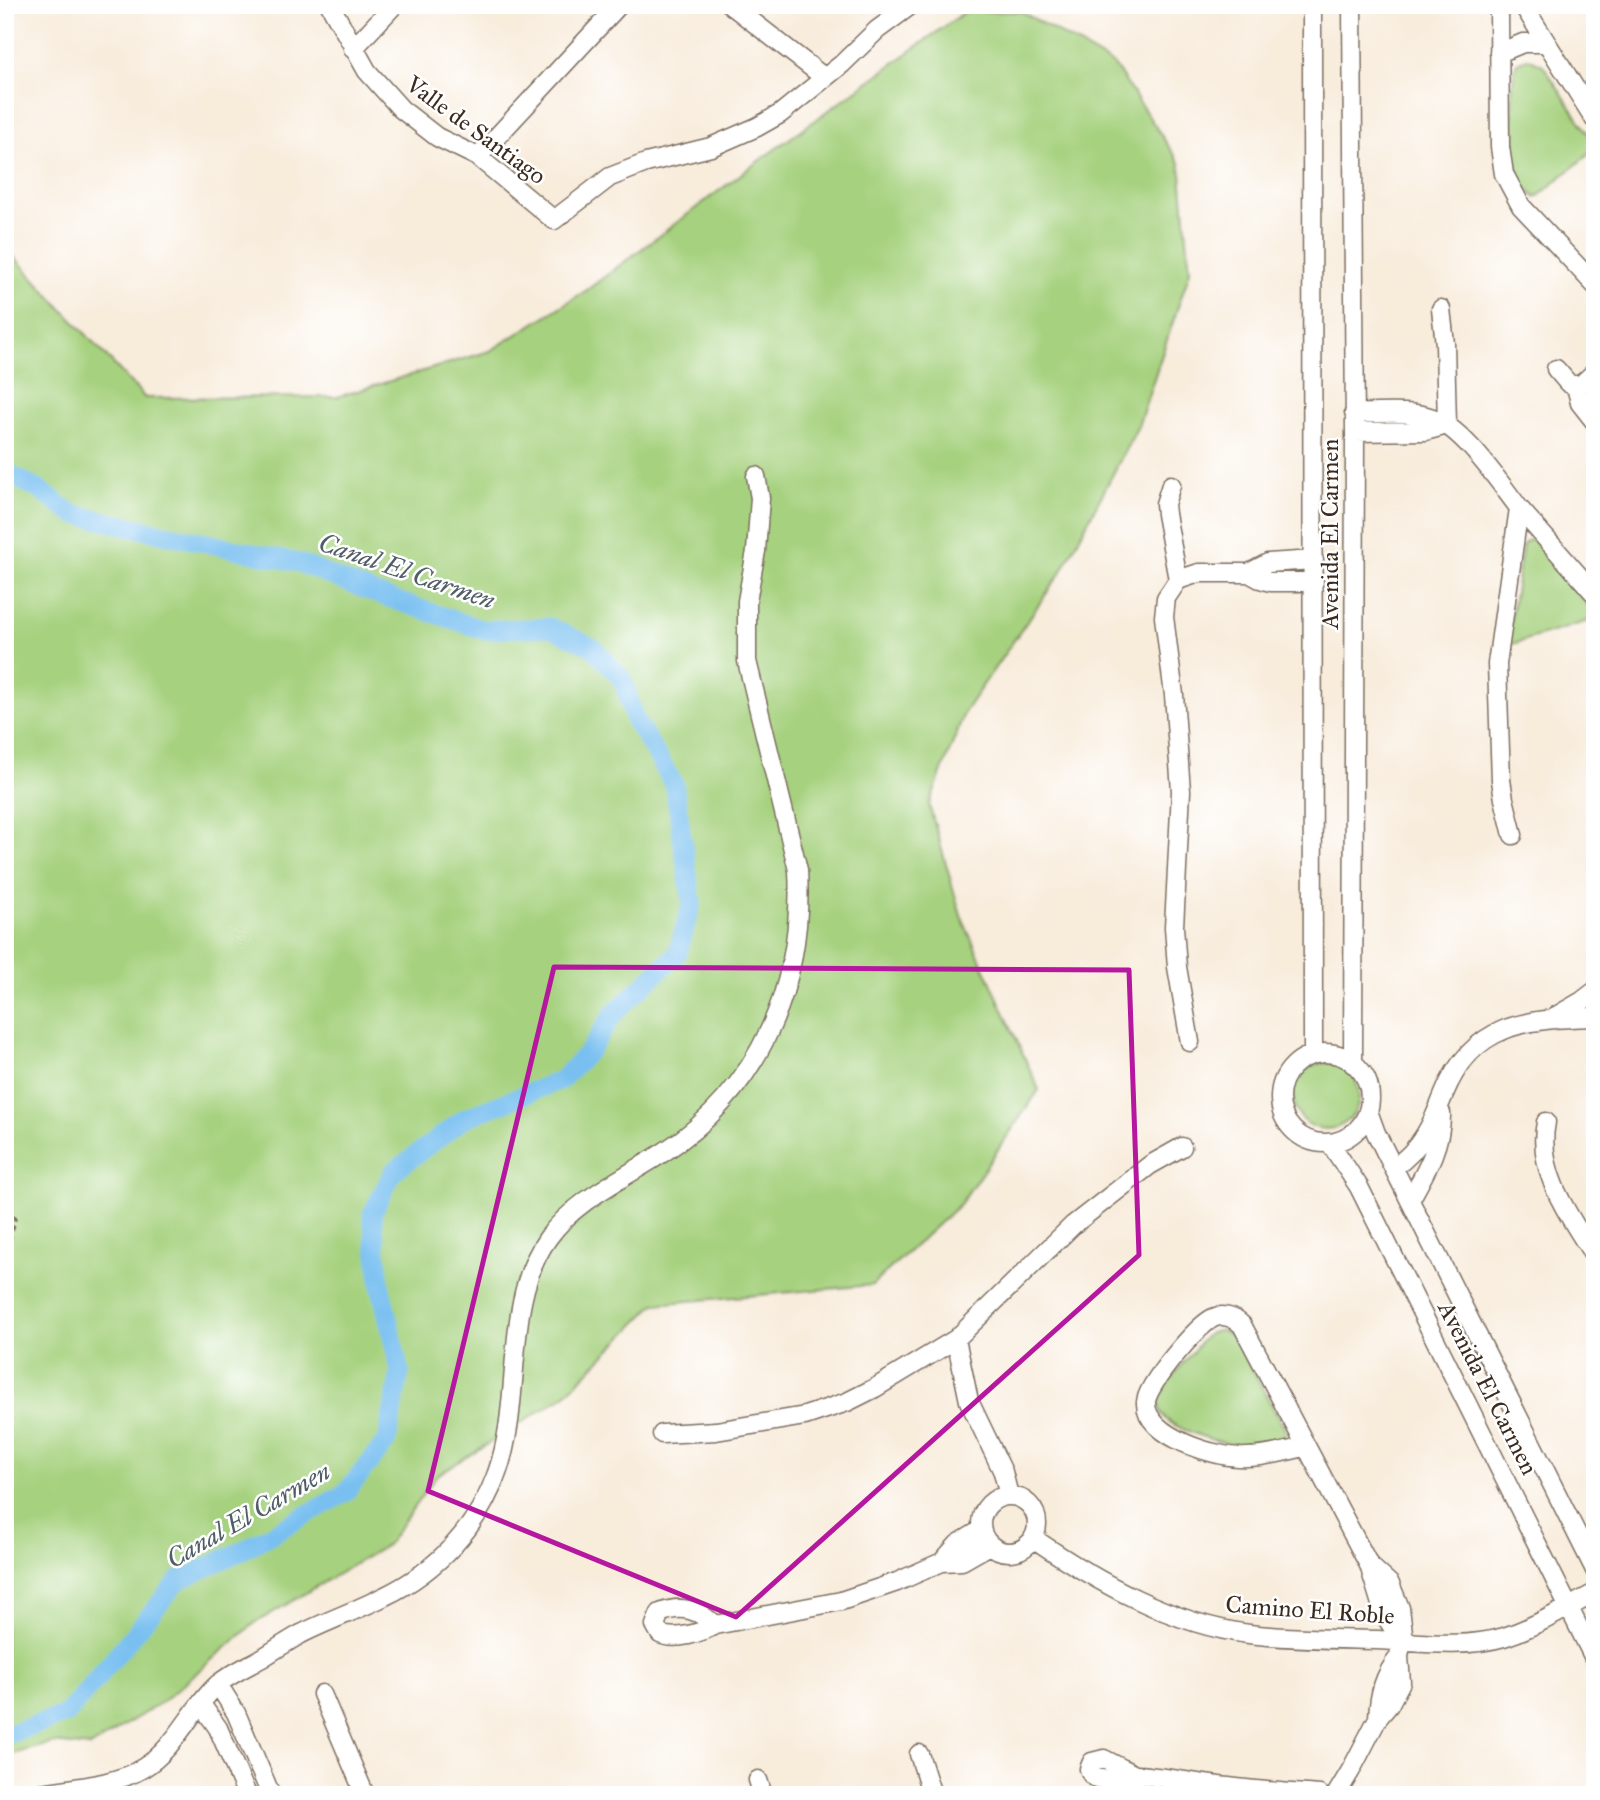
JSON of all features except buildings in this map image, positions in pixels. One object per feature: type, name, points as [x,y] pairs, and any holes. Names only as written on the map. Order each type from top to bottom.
[{"type":"street","name":"Valle de Santiago","points":[[330,5],[367,71],[401,109],[437,137],[478,157],[554,219],[610,177],[646,163],[711,147],[757,127],[802,99],[825,78]]},
{"type":"street","points":[[353,49],[394,5]]},
{"type":"street","points":[[478,157],[619,5]]},
{"type":"street","points":[[732,5],[825,78],[877,30],[911,5]]},
{"type":"street","name":"Avenida El Carmen","points":[[1312,5],[1313,1055]]},
{"type":"street","name":"Avenida El Carmen","points":[[1352,5],[1355,432],[1353,1063]]},
{"type":"street","points":[[1499,5],[1501,161],[1509,187],[1521,206],[1595,285]]},
{"type":"street","points":[[1523,5],[1595,120]]},
{"type":"street","points":[[1499,53],[1523,43],[1546,43]]},
{"type":"street","points":[[1441,309],[1445,344],[1447,425]]},
{"type":"street","points":[[1556,369],[1568,383],[1576,386],[1595,372]]},
{"type":"street","points":[[1576,386],[1580,403],[1595,422]]},
{"type":"street","points":[[1354,414],[1423,415],[1447,425],[1476,453],[1519,508],[1595,594]]},
{"type":"street","points":[[1355,432],[1425,431],[1447,425]]},
{"type":"street","points":[[29,1795],[114,1781],[144,1768],[170,1745],[218,1684],[300,1634],[403,1587],[439,1561],[480,1510],[498,1472],[508,1433],[525,1287],[538,1255],[555,1229],[575,1209],[666,1151],[710,1115],[747,1071],[784,997],[794,960],[800,896],[799,870],[747,661],[747,601],[757,551],[760,498],[756,476]]},
{"type":"street","points":[[1171,485],[1166,513],[1178,580]]},
{"type":"street","points":[[1513,835],[1501,779],[1497,664],[1519,508]]},
{"type":"street","points":[[1249,573],[1268,563],[1314,560]]},
{"type":"street","points":[[1191,1042],[1177,967],[1174,927],[1181,821],[1181,762],[1164,617],[1166,598],[1178,580],[1189,575],[1215,571],[1249,573],[1265,581],[1314,582]]},
{"type":"street","points":[[1553,1018],[1595,990]]},
{"type":"street","points":[[1394,1167],[1414,1151],[1440,1106],[1457,1069],[1480,1044],[1502,1029],[1514,1025],[1553,1018],[1595,1017]]},
{"type":"street","points":[[1313,1055],[1334,1055],[1353,1063],[1366,1081],[1370,1096],[1368,1111],[1361,1124],[1351,1135],[1329,1143],[1313,1141],[1298,1134],[1287,1121],[1281,1106],[1281,1090],[1287,1074],[1298,1062],[1313,1055]]},
{"type":"street","points":[[1410,1200],[1438,1142],[1440,1106]]},
{"type":"street","name":"Avenida El Carmen","points":[[1368,1111],[1376,1133],[1595,1570]]},
{"type":"street","points":[[1546,1122],[1542,1147],[1548,1171],[1570,1216],[1595,1257]]},
{"type":"street","name":"Avenida El Carmen","points":[[1329,1143],[1359,1187],[1595,1661]]},
{"type":"street","points":[[662,1434],[716,1431],[787,1419],[826,1410],[876,1388],[956,1339],[1073,1225],[1150,1165],[1182,1147]]},
{"type":"street","points":[[1305,1447],[1246,1458],[1214,1453],[1174,1438],[1157,1426],[1148,1415],[1147,1396],[1164,1369],[1206,1324],[1219,1317],[1232,1318],[1246,1331],[1369,1565],[1390,1584],[1396,1596],[1402,1622],[1401,1649],[1385,1676],[1378,1700],[1378,1718],[1336,1795]]},
{"type":"street","points":[[956,1339],[969,1401],[1003,1472],[1009,1496]]},
{"type":"street","points":[[1009,1496],[1024,1502],[1035,1514],[1037,1522],[1033,1538],[1021,1549],[1005,1552],[986,1538],[981,1522],[987,1507],[1001,1497],[1009,1496]]},
{"type":"street","points":[[715,1625],[841,1601],[897,1582],[943,1562],[958,1544],[986,1538]]},
{"type":"street","name":"Camino El Roble","points":[[1033,1538],[1125,1593],[1203,1625],[1250,1634],[1401,1649],[1486,1641],[1524,1629],[1595,1593]]},
{"type":"street","points":[[218,1684],[236,1713],[269,1794]]},
{"type":"street","points":[[322,1694],[365,1795]]},
{"type":"street","points":[[201,1704],[218,1728],[247,1795]]},
{"type":"street","points":[[919,1754],[932,1795]]},
{"type":"street","points":[[1133,1774],[1232,1791],[1320,1795]]},
{"type":"path","points":[[5,1187],[15,1220],[5,1262]]},
{"type":"highlighted area","points":[[554,967],[1129,970],[1139,1255],[736,1617],[428,1491]]},
{"type":"green space","points":[[966,11],[1022,12],[1114,65],[1180,163],[1190,271],[1138,426],[1062,571],[965,711],[929,805],[961,916],[1039,1090],[960,1204],[872,1285],[655,1304],[564,1396],[436,1476],[387,1545],[255,1623],[162,1702],[90,1747],[53,1743],[5,1756],[5,247],[145,398],[337,397],[490,351],[587,290],[760,160]]},
{"type":"green space","points":[[1528,58],[1543,65],[1595,144],[1595,149],[1536,198],[1519,176],[1513,134],[1514,72],[1517,63]]},
{"type":"green space","points":[[1531,539],[1595,614],[1595,619],[1509,645],[1509,629],[1523,544]]},
{"type":"green space","points":[[1326,1063],[1339,1066],[1349,1073],[1356,1083],[1359,1096],[1356,1109],[1349,1119],[1339,1126],[1326,1129],[1313,1126],[1303,1119],[1296,1109],[1293,1096],[1296,1083],[1303,1073],[1313,1066]]},
{"type":"green space","points":[[1221,1330],[1234,1337],[1286,1431],[1281,1441],[1269,1446],[1251,1447],[1210,1439],[1175,1425],[1161,1412],[1160,1399],[1172,1377],[1204,1338]]},
{"type":"waterway","name":"Canal El Carmen","points":[[5,472],[38,489],[73,514],[299,563],[376,594],[484,630],[550,627],[594,648],[623,680],[635,720],[674,784],[692,903],[677,954],[615,1012],[589,1051],[561,1080],[465,1118],[393,1172],[372,1214],[381,1288],[400,1372],[387,1441],[345,1493],[243,1550],[178,1581],[67,1714],[5,1735]]}]
